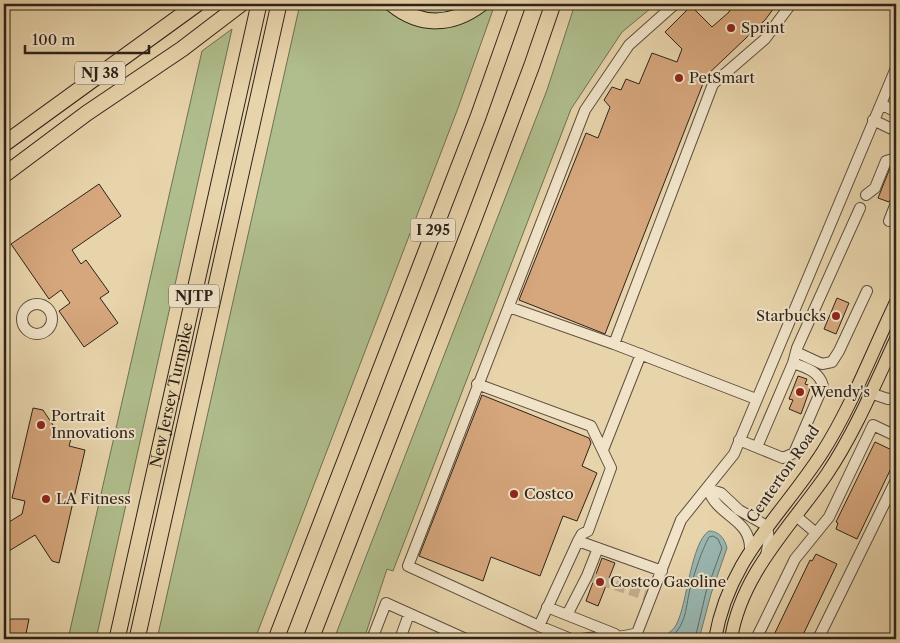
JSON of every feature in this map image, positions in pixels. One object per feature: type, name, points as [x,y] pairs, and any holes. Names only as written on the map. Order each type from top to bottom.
[{"type":"highway","name":"NJ 38","points":[[4,144],[197,4]]},
{"type":"highway","name":"New Jersey Turnpike","points":[[117,639],[260,4]]},
{"type":"highway","name":"New Jersey Turnpike","points":[[137,639],[279,4]]},
{"type":"highway","points":[[392,4],[410,16],[432,22],[449,21],[465,15],[481,4]]},
{"type":"highway","name":"I 295","points":[[276,639],[478,117],[518,4]]},
{"type":"highway","name":"I 295","points":[[311,639],[532,64],[553,4]]},
{"type":"highway","points":[[532,64],[564,4]]},
{"type":"highway","name":"NJ 38","points":[[4,175],[87,113],[182,49],[238,6]]},
{"type":"main road","name":"Centerton Road","points":[[715,639],[723,602],[750,550],[823,452],[896,302]]},
{"type":"main road","points":[[731,639],[740,602],[766,557],[828,473],[862,410],[896,339]]},
{"type":"main road","points":[[796,516],[795,503],[820,469],[823,452]]},
{"type":"lane","points":[[4,4],[4,16]]},
{"type":"lane","points":[[570,639],[408,566],[477,384],[509,307],[585,110],[628,46],[675,4]]},
{"type":"lane","points":[[614,344],[713,84],[765,39],[791,4]]},
{"type":"lane","points":[[581,639],[593,636],[620,636],[637,633],[681,520],[708,489],[734,454],[896,68]]},
{"type":"lane","points":[[880,104],[896,112]]},
{"type":"lane","points":[[874,120],[896,131]]},
{"type":"lane","points":[[866,195],[875,188],[886,161],[896,158]]},
{"type":"lane","points":[[889,221],[896,203]]},
{"type":"lane","points":[[757,447],[796,352],[860,208]]},
{"type":"lane","points":[[796,352],[822,364],[832,362],[840,351],[867,291]]},
{"type":"lane","points":[[509,307],[641,354],[756,399]]},
{"type":"lane","points":[[603,450],[641,354]]},
{"type":"lane","points":[[739,440],[783,458],[794,453],[823,386],[820,378],[814,372],[792,363]]},
{"type":"lane","points":[[477,384],[591,426],[611,468],[588,531],[582,534],[578,540],[539,626]]},
{"type":"lane","points":[[870,393],[888,399],[896,398]]},
{"type":"lane","points":[[862,410],[874,425],[896,436]]},
{"type":"lane","points":[[756,639],[795,559],[828,518],[874,425]]},
{"type":"lane","points":[[818,639],[896,480]]},
{"type":"lane","points":[[708,489],[721,493],[740,510],[767,526],[769,540],[766,557]]},
{"type":"lane","points":[[708,489],[712,502],[746,530],[750,542],[750,550]]},
{"type":"lane","points":[[796,516],[816,532]]},
{"type":"lane","points":[[578,540],[662,571]]},
{"type":"lane","points":[[568,615],[588,576],[598,548]]},
{"type":"lane","points":[[372,639],[386,603],[466,639]]},
{"type":"lane","points":[[547,607],[620,636]]},
{"type":"lane","points":[[400,639],[409,614]]},
{"type":"green space","points":[[300,4],[495,4],[458,108],[255,639],[157,639]]},
{"type":"green space","points":[[575,4],[656,4],[622,32],[571,109],[393,571],[387,569],[364,639],[334,639],[547,90]]},
{"type":"green space","points":[[232,29],[96,639],[68,639],[202,51]]},
{"type":"water","points":[[709,531],[716,532],[721,536],[727,548],[711,594],[699,639],[660,639],[676,626],[681,614],[698,547],[703,537]]},
{"type":"building","points":[[732,4],[777,4],[765,20],[706,76],[605,334],[519,300],[586,133],[598,138],[610,107],[604,100],[612,87],[621,90],[626,79],[639,84],[652,53],[677,62],[682,49],[665,32],[691,6],[712,27],[729,12]]},
{"type":"building","points":[[890,168],[896,171],[896,190],[889,202],[878,198]]},
{"type":"building","points":[[99,184],[121,216],[72,250],[81,264],[86,260],[109,292],[100,298],[118,323],[84,347],[59,311],[70,303],[61,290],[49,299],[11,244]]},
{"type":"building","name":"Starbucks","points":[[837,298],[849,303],[836,334],[824,329]]},
{"type":"building","name":"Wendy's","points":[[798,376],[807,379],[805,384],[811,386],[801,414],[789,409],[793,400],[789,399]]},
{"type":"building","name":"Costco","points":[[482,395],[589,438],[591,443],[582,466],[597,473],[577,521],[563,516],[540,576],[491,557],[483,581],[419,556]]},
{"type":"building","name":"LA Fitness","points":[[33,408],[43,410],[55,428],[54,435],[71,439],[69,446],[85,450],[59,563],[52,561],[35,535],[4,554],[4,513],[9,522],[22,514],[25,501],[12,498]]},
{"type":"building","points":[[875,442],[896,452],[896,458],[857,539],[836,529],[838,523],[836,522]]},
{"type":"building","points":[[816,554],[837,564],[801,639],[772,639],[810,560],[812,561]]},
{"type":"building","name":"Costco Gasoline","points":[[602,558],[615,563],[598,606],[586,601]]},
{"type":"building","points":[[11,619],[29,619],[25,639],[4,639],[4,623]]},
{"type":"tunnel","points":[[587,576],[651,597]]},
{"type":"place","name":"Sprint","points":[[731,28]]},
{"type":"place","name":"PetSmart","points":[[679,78]]},
{"type":"place","name":"Starbucks","points":[[836,316]]},
{"type":"place","name":"Wendy's","points":[[800,392]]},
{"type":"place","name":"Portrait Innovations","points":[[41,425]]},
{"type":"place","name":"Costco","points":[[514,494]]},
{"type":"place","name":"LA Fitness","points":[[46,499]]},
{"type":"place","name":"Costco Gasoline","points":[[600,582]]}]
